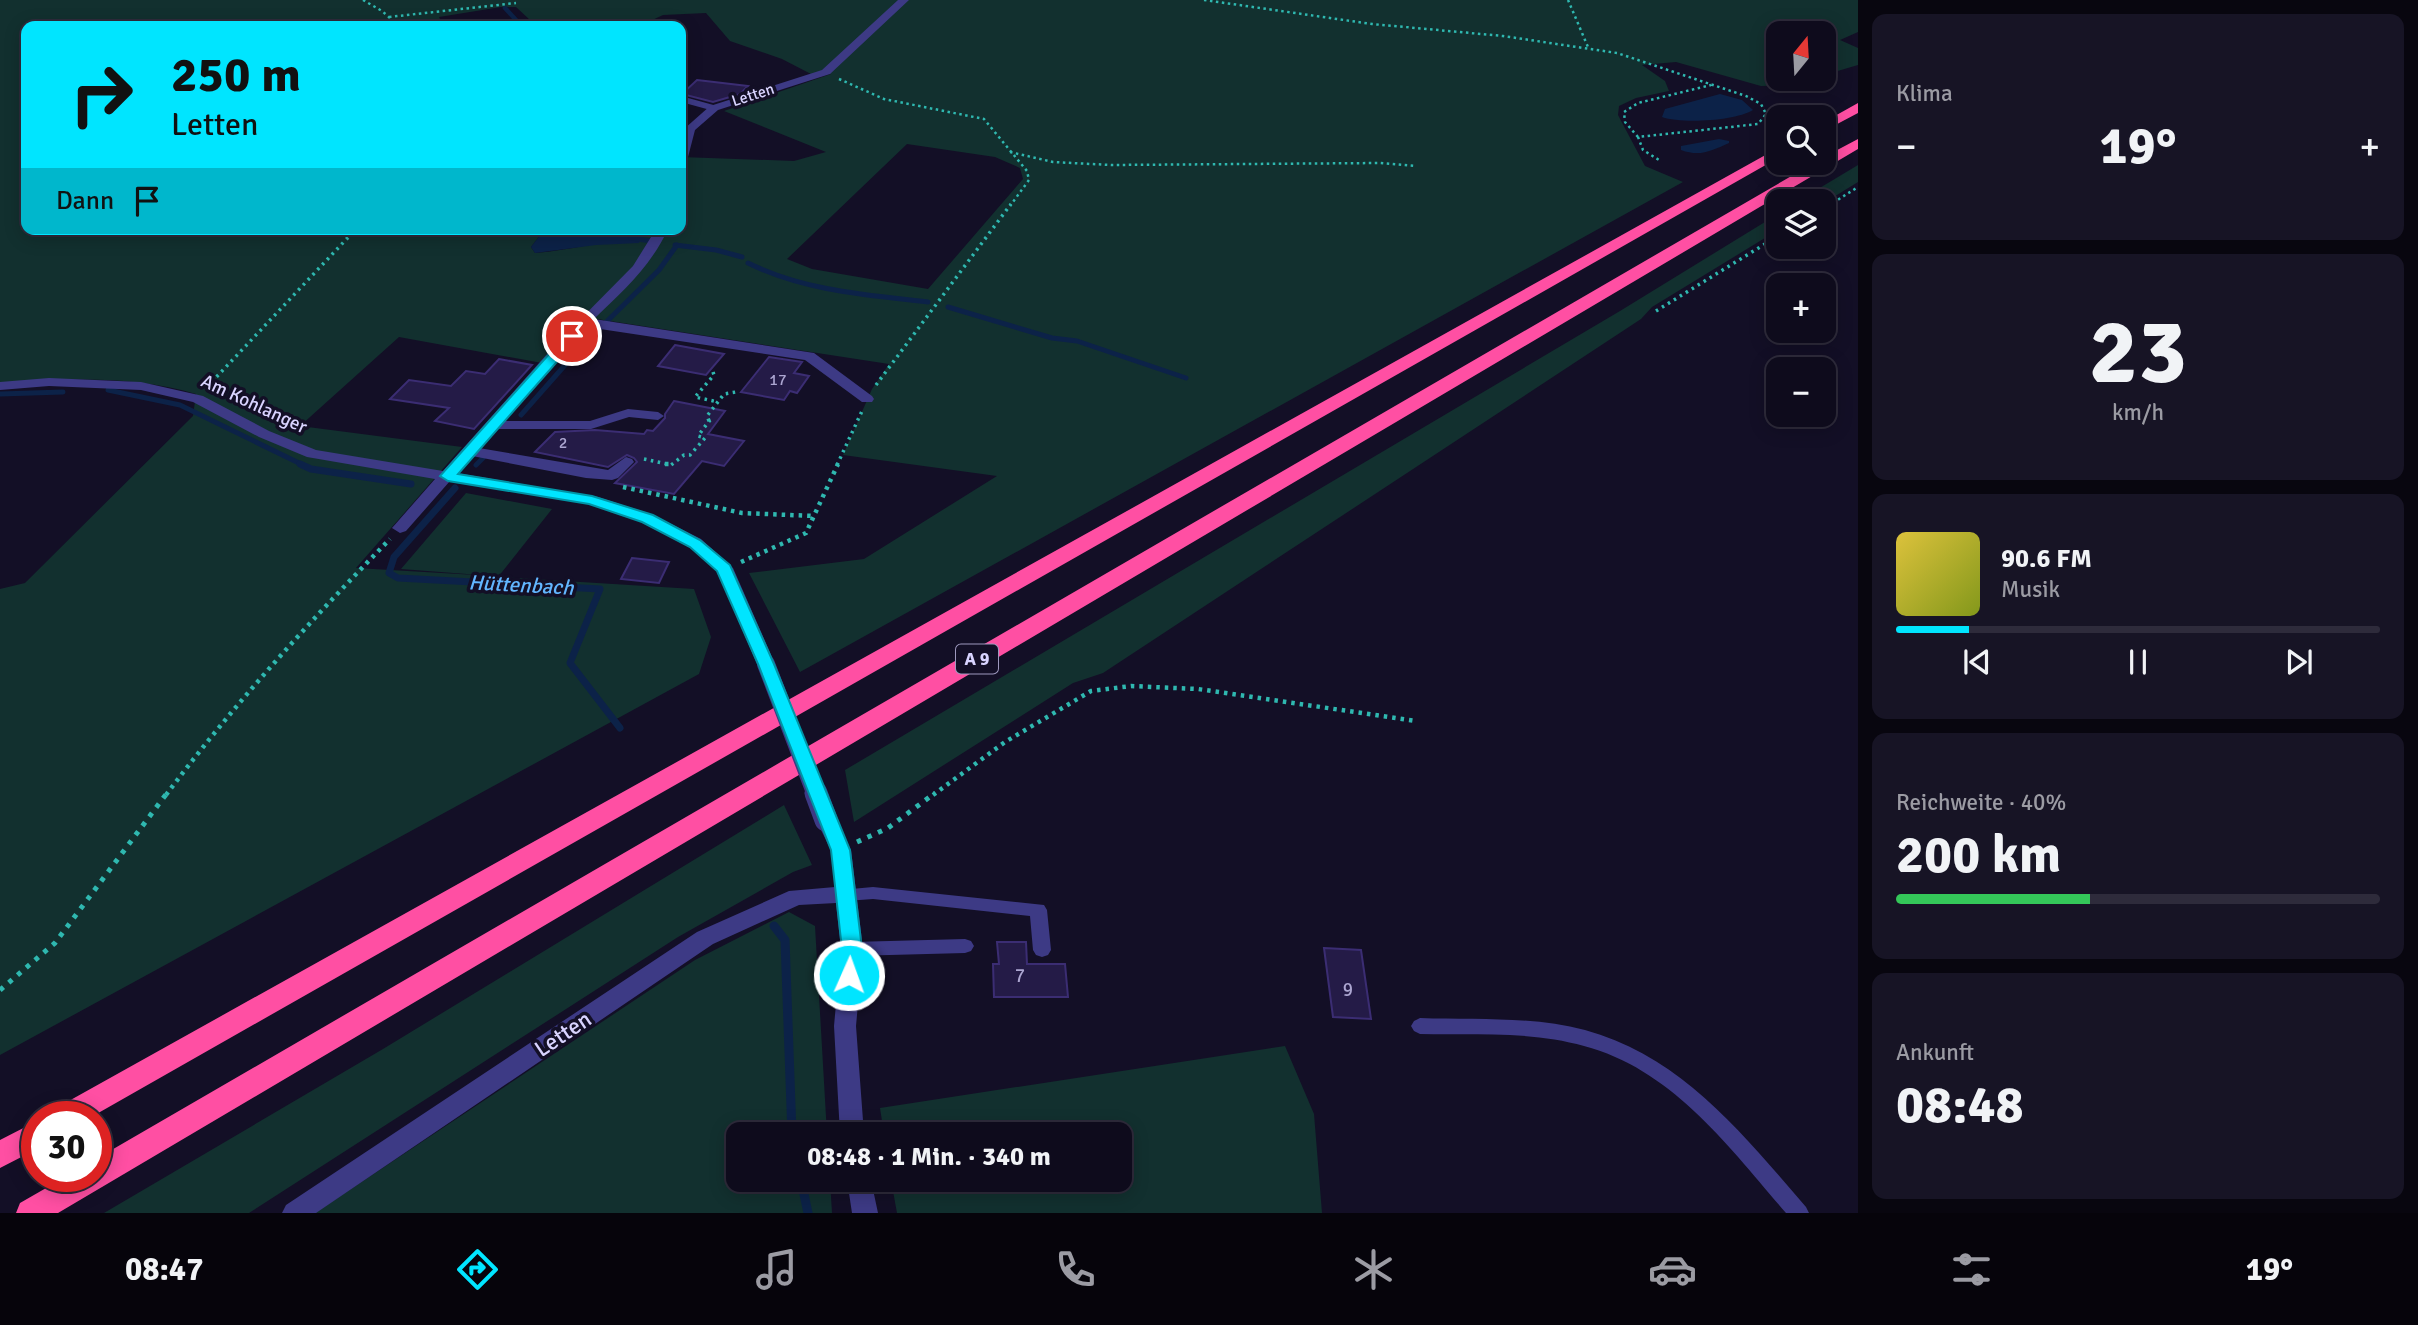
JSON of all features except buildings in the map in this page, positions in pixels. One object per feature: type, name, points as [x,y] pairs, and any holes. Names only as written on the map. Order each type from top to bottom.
[{"type":"highway","points":[[1836,120],[1858,107]]},
{"type":"highway","name":"A 9","points":[[112,1165],[1858,143]]},
{"type":"highway","name":"A 9","points":[[95,1101],[1766,159]]},
{"type":"highway","points":[[0,1155],[21,1143]]},
{"type":"highway","name":"A 9","points":[[31,1213],[66,1192]]},
{"type":"street","name":"Letten","points":[[686,144],[690,130],[715,108],[826,72],[904,0]]},
{"type":"street","points":[[400,527],[584,322],[627,282],[642,264],[659,235]]},
{"type":"street","points":[[584,322],[810,356],[867,399]]},
{"type":"street","name":"Am Kohlanger","points":[[0,386],[100,383],[141,386],[198,398],[264,433],[313,454],[448,476]]},
{"type":"street","points":[[470,451],[586,473],[612,475],[626,462]]},
{"type":"street","points":[[448,476],[592,500],[647,518],[695,543],[724,568],[766,664],[826,820],[841,850],[852,949],[845,1026],[851,1122]]},
{"type":"street","name":"Letten","points":[[295,1213],[705,939],[797,897],[846,895]]},
{"type":"street","points":[[861,1192],[865,1213]]},
{"type":"lane","points":[[686,100],[715,108]]},
{"type":"lane","points":[[492,425],[591,425],[628,413],[658,416]]},
{"type":"lane","points":[[846,895],[873,893],[1038,910],[1042,950]]},
{"type":"lane","points":[[852,949],[965,946]]},
{"type":"lane","points":[[1420,1026],[1546,1032],[1585,1038],[1630,1055],[1669,1076],[1711,1113],[1799,1213]]},
{"type":"path","points":[[363,0],[394,21]]},
{"type":"path","points":[[1204,0],[1372,24],[1503,36],[1639,58],[1746,96],[1761,104],[1766,114],[1759,124],[1638,137]]},
{"type":"path","points":[[1568,0],[1588,48]]},
{"type":"path","points":[[390,17],[516,2]]},
{"type":"path","points":[[724,568],[806,533],[867,399],[1029,180],[1027,172],[984,119],[884,99],[826,72]]},
{"type":"path","points":[[1659,160],[1643,150],[1638,137],[1625,122],[1624,112],[1638,103],[1712,84]]},
{"type":"path","points":[[1010,152],[1053,162],[1111,165],[1381,163],[1416,166]]},
{"type":"path","points":[[1836,201],[1858,187]]},
{"type":"path","points":[[198,398],[350,235]]},
{"type":"path","points":[[1656,311],[1766,243]]},
{"type":"path","points":[[713,372],[714,375],[695,397],[719,402]]},
{"type":"path","points":[[709,421],[707,416],[724,394],[736,392]]},
{"type":"path","points":[[626,462],[629,456],[671,465],[684,454],[690,455],[705,438],[698,436],[709,421],[715,419]]},
{"type":"path","points":[[586,473],[612,485],[721,510],[778,517],[815,516]]},
{"type":"path","points":[[0,990],[55,943],[199,751],[318,613],[400,527]]},
{"type":"path","points":[[841,850],[888,828],[1005,742],[1091,691],[1131,686],[1198,689],[1416,721]]},
{"type":"green space","points":[[0,0],[1858,0],[1858,32],[1840,40],[1858,48],[1858,65],[1836,71],[1836,21],[1766,21],[1766,86],[1676,62],[1642,65],[1665,81],[1669,91],[1636,98],[1619,106],[1618,115],[1645,166],[1683,182],[800,672],[749,573],[864,559],[997,476],[843,455],[872,389],[889,364],[597,319],[553,365],[399,337],[300,426],[462,447],[356,568],[493,576],[401,569],[466,493],[552,509],[498,577],[694,589],[711,637],[699,674],[0,1055],[0,589],[25,583],[193,416],[196,394],[148,384],[99,380],[0,384]],"holes":[[[907,144],[995,157],[1020,168],[1023,179],[928,289],[812,269],[787,259]]]},
{"type":"green space","points":[[1858,165],[1858,182],[1836,196],[1836,189],[1818,189]]},
{"type":"green space","points":[[1766,221],[1766,237],[1652,307],[1641,319],[1103,673],[1073,683],[854,822],[845,770],[1620,311]]},
{"type":"green space","points":[[784,805],[812,865],[793,872],[678,937],[249,1213],[104,1213],[383,1049]]},
{"type":"green space","points":[[789,912],[815,926],[826,1122],[726,1122],[726,1192],[831,1192],[832,1213],[315,1213],[695,960]]},
{"type":"green space","points":[[1285,1046],[1314,1114],[1322,1213],[897,1213],[893,1192],[1132,1192],[1132,1122],[882,1122],[880,1108]]},
{"type":"water","points":[[1720,94],[1742,100],[1753,110],[1734,117],[1708,120],[1662,117],[1665,109]]},
{"type":"water","points":[[1719,139],[1729,143],[1700,153],[1681,150],[1681,146]]},
{"type":"water","points":[[540,235],[642,235],[639,243],[596,245],[535,253],[531,247]]},
{"type":"waterway","points":[[505,8],[515,21]]},
{"type":"waterway","points":[[631,238],[651,241]]},
{"type":"waterway","name":"Hüttenbach","points":[[521,415],[581,347],[659,270],[677,245]]},
{"type":"waterway","points":[[677,245],[716,250],[742,257]]},
{"type":"waterway","points":[[748,263],[814,286],[928,302]]},
{"type":"waterway","points":[[948,307],[1052,338],[1077,341],[1186,378]]},
{"type":"waterway","points":[[108,390],[180,405],[303,465]]},
{"type":"waterway","points":[[0,394],[63,392]]},
{"type":"waterway","name":"Hüttenbach","points":[[476,465],[483,458]]},
{"type":"waterway","points":[[300,464],[311,469],[411,484]]},
{"type":"waterway","name":"Hüttenbach","points":[[455,488],[394,557],[389,573],[398,578],[600,589],[570,663],[620,728]]},
{"type":"waterway","points":[[774,926],[785,940],[792,1122]]},
{"type":"waterway","points":[[804,1192],[808,1213]]},
{"type":"route","points":[[572,336],[448,476],[592,500],[647,518],[695,543],[724,568],[766,664],[826,820],[841,850],[852,949],[849,975]]}]
